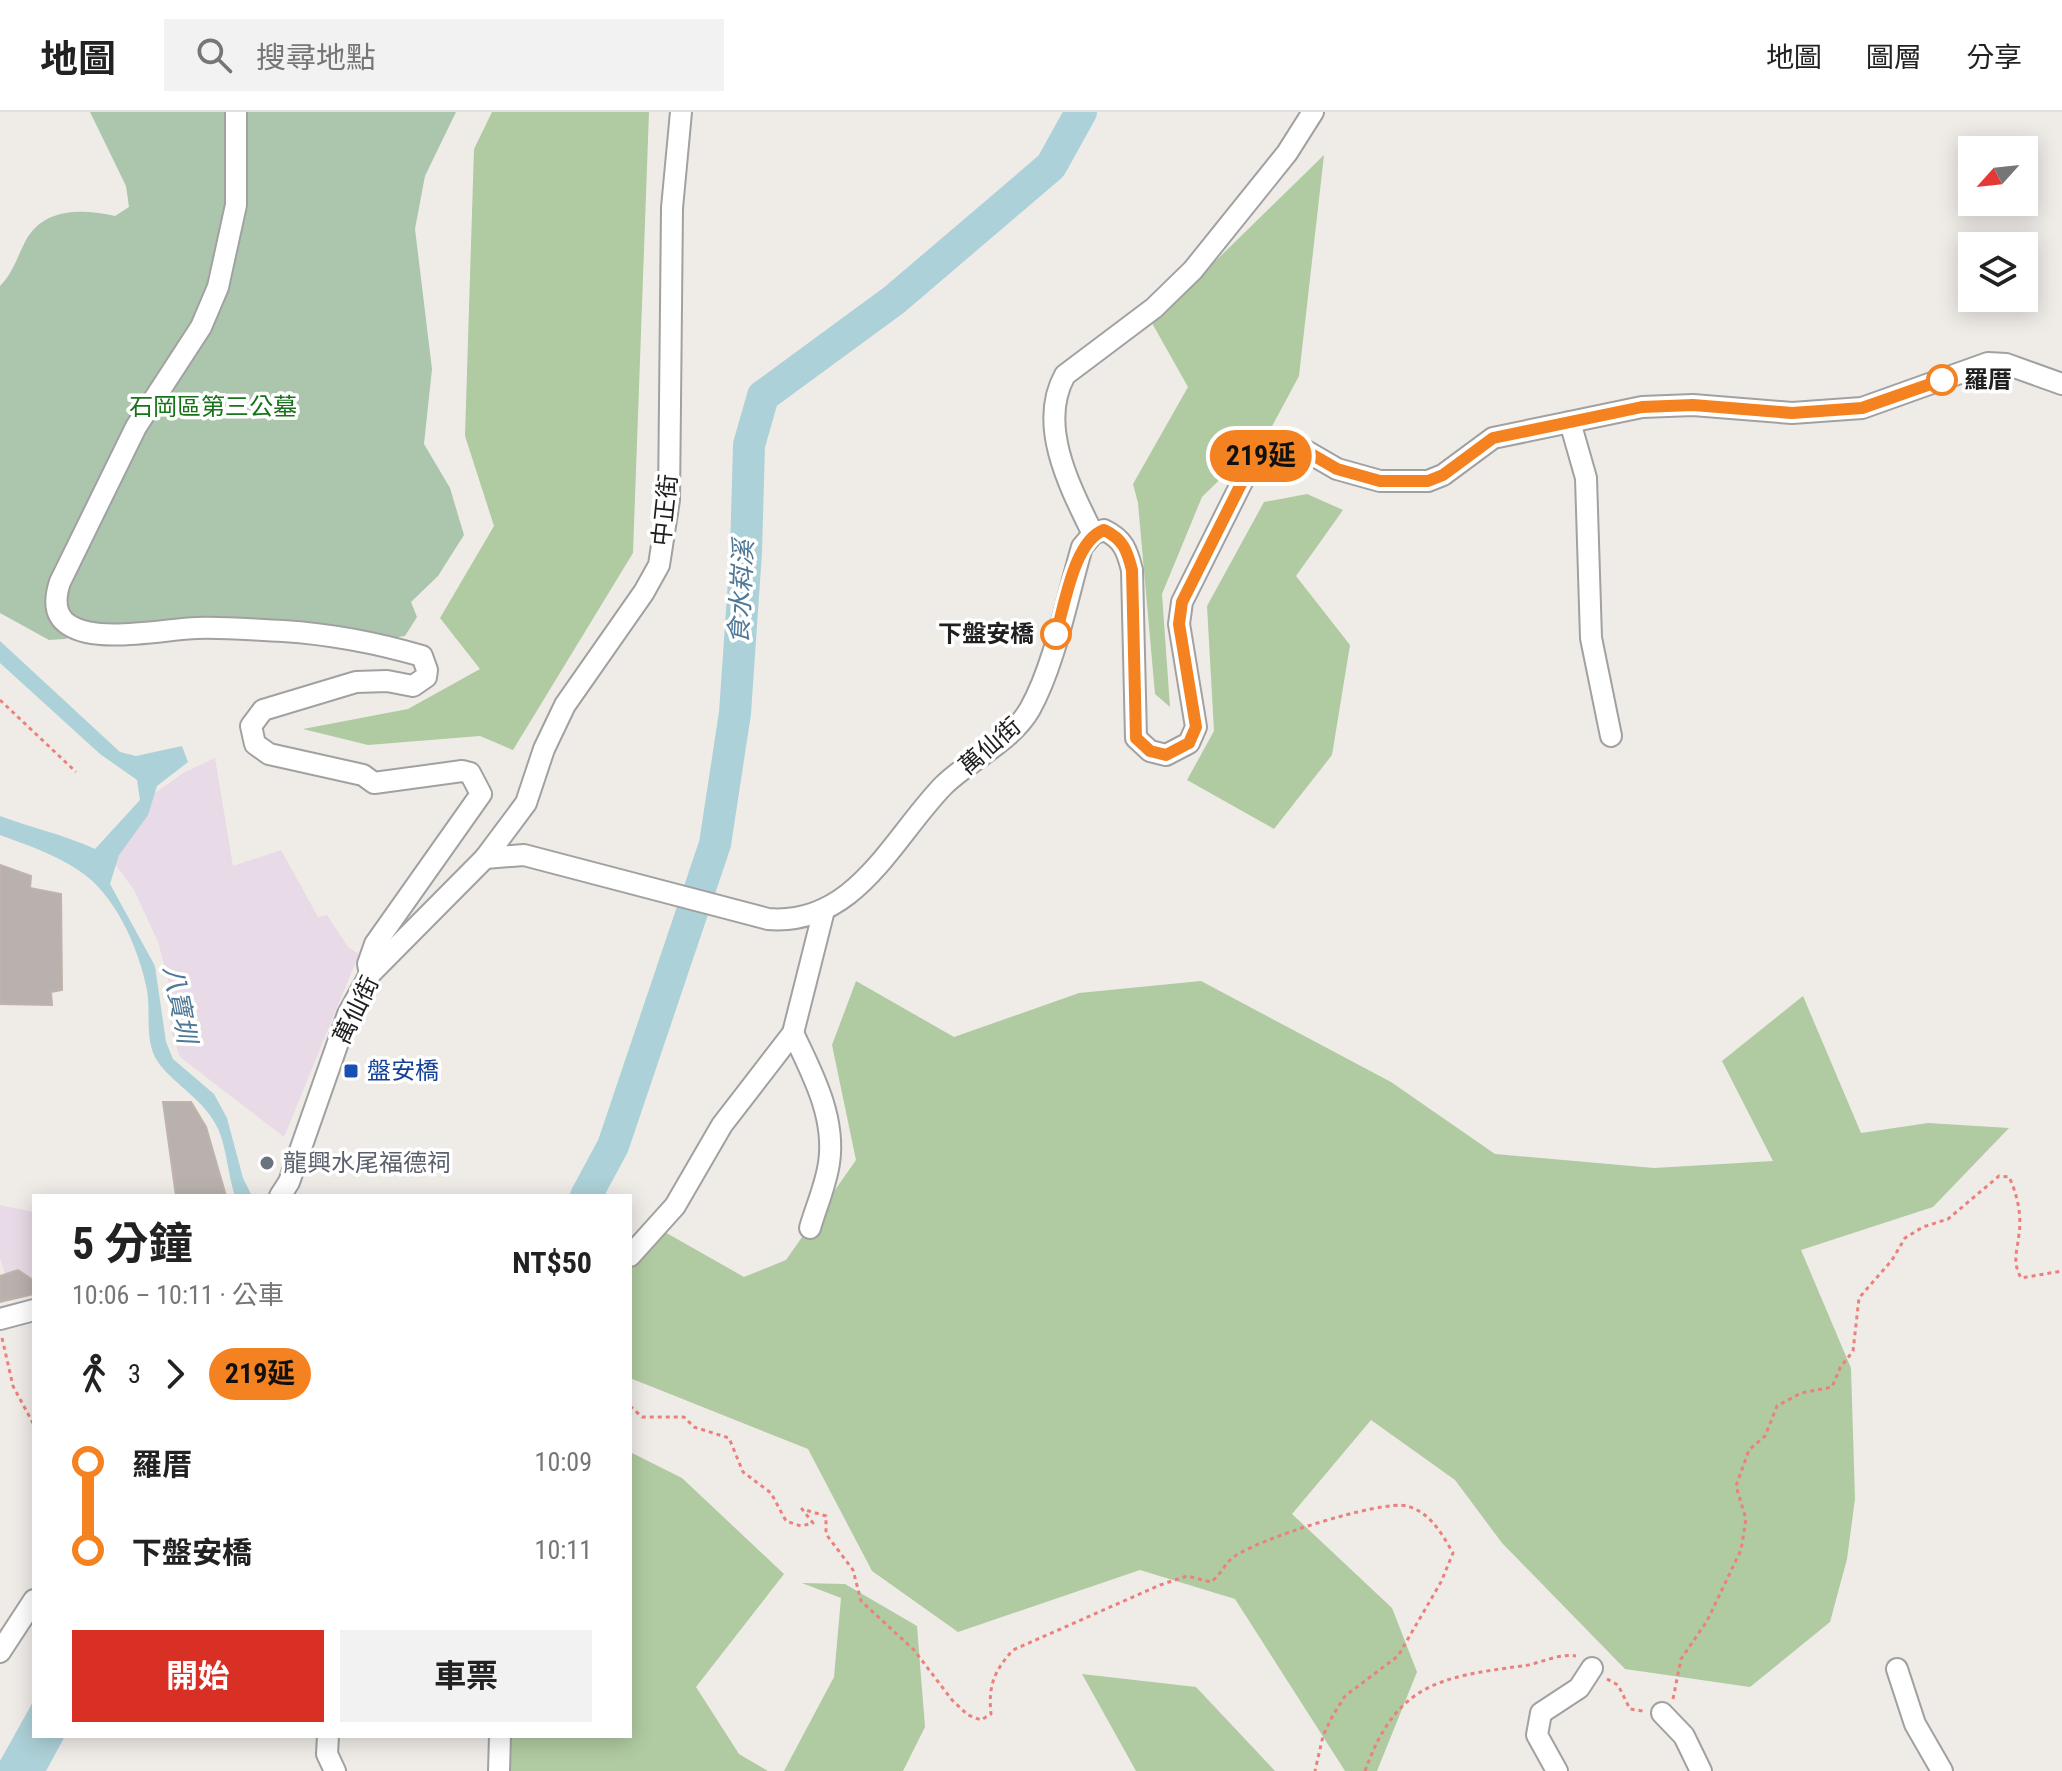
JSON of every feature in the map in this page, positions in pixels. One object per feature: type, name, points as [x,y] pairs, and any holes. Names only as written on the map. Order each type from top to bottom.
[{"type":"street","points":[[236,112],[236,205],[218,287],[201,327],[136,427],[60,582],[56,606],[60,617],[69,626],[93,632],[150,633],[197,628],[287,631],[379,644],[422,656],[427,670],[420,683],[413,686],[387,681],[356,682],[263,710],[251,726],[255,744],[269,754],[363,775],[374,783],[462,771],[470,773],[481,794],[375,944],[368,964],[370,974]]},
{"type":"street","name":"中正街","points":[[485,858],[526,803],[544,749],[565,705],[644,592],[659,565],[669,500],[672,208],[681,112]]},
{"type":"street","points":[[1313,112],[1287,153],[1193,270],[1154,308],[1065,375],[1056,391],[1053,409],[1067,481],[1093,534],[1104,530],[1118,536],[1128,551],[1132,570],[1136,738],[1150,751],[1166,755],[1189,743],[1196,727],[1179,624],[1182,602],[1243,480],[1263,454],[1279,446],[1299,447],[1337,469],[1380,481],[1428,481],[1443,475],[1493,438],[1642,407],[1693,405],[1792,413],[1862,408],[1988,363],[2006,364],[2062,384]]},
{"type":"street","points":[[1570,422],[1586,478],[1591,638],[1611,736]]},
{"type":"street","name":"萬仙街","points":[[281,1194],[289,1182],[348,1014],[370,974],[485,858],[524,855],[768,919],[790,921],[824,910],[860,887],[944,785],[1028,713],[1040,687],[1082,547],[1093,534]]},
{"type":"street","points":[[632,1254],[675,1206],[722,1125],[793,1033],[824,910]]},
{"type":"street","points":[[793,1033],[819,1086],[830,1139],[829,1163],[810,1228]]},
{"type":"street","points":[[1,1318],[32,1310]]},
{"type":"street","points":[[0,1652],[32,1603]]},
{"type":"street","points":[[1557,1771],[1537,1735],[1541,1713],[1579,1688],[1592,1668]]},
{"type":"street","points":[[1897,1669],[1915,1724],[1942,1771]]},
{"type":"street","points":[[1662,1713],[1684,1736],[1701,1771]]},
{"type":"street","points":[[328,1738],[327,1754],[335,1771]]},
{"type":"street","points":[[499,1771],[500,1738]]},
{"type":"path","points":[[0,700],[76,772]]},
{"type":"path","points":[[1365,1771],[1392,1713],[1423,1690],[1459,1674],[1480,1675],[1575,1655],[1618,1685],[1630,1709],[1662,1713],[1673,1708],[1673,1684],[1681,1659],[1707,1621],[1741,1550],[1746,1519],[1736,1486],[1749,1450],[1765,1436],[1777,1406],[1801,1393],[1832,1387],[1840,1368],[1853,1351],[1859,1298],[1892,1260],[1905,1238],[1923,1227],[1948,1219],[1999,1176],[2009,1177],[2017,1200],[2020,1233],[2013,1264],[2021,1278],[2062,1271]]},
{"type":"path","points":[[1,1318],[3,1352],[10,1377],[32,1421]]},
{"type":"path","points":[[632,1408],[642,1417],[684,1417],[694,1427],[729,1438],[743,1472],[771,1493],[786,1521],[801,1526],[813,1523],[802,1509],[826,1516],[826,1534],[853,1570],[861,1601],[914,1650],[952,1700],[968,1715],[981,1720],[991,1714],[989,1689],[997,1668],[1013,1650],[1160,1585],[1187,1576],[1211,1582],[1232,1558],[1281,1535],[1361,1508],[1406,1505],[1437,1525],[1453,1553],[1441,1582],[1398,1656],[1345,1696],[1323,1736],[1315,1771]]},
{"type":"shaded area","points":[[215,758],[233,866],[281,850],[318,917],[327,915],[348,947],[359,954],[284,1137],[180,1057],[171,1031],[170,987],[158,942],[134,890],[104,849],[156,792],[185,772]]},
{"type":"shaded area","points":[[0,1205],[32,1212],[32,1280],[18,1270],[5,1274],[0,1258]]},
{"type":"green space","name":"石岡區第三公墓","points":[[90,112],[456,112],[425,176],[415,229],[432,369],[424,444],[450,488],[464,535],[438,576],[411,602],[417,617],[405,636],[386,639],[284,620],[234,619],[101,626],[65,639],[49,640],[0,613],[0,286],[12,270],[25,242],[42,222],[77,212],[115,216],[129,207],[126,186]]},
{"type":"green space","points":[[492,112],[649,112],[633,553],[513,750],[480,736],[368,745],[303,729],[408,709],[480,669],[440,618],[494,526],[465,436],[474,149]]},
{"type":"green space","points":[[1324,155],[1299,376],[1270,430],[1202,497],[1162,594],[1170,707],[1155,694],[1138,503],[1133,484],[1188,387],[1152,323]]},
{"type":"green space","points":[[1307,494],[1343,510],[1296,576],[1350,645],[1332,755],[1274,829],[1187,780],[1214,731],[1207,606],[1264,502]]},
{"type":"green space","points":[[856,981],[954,1037],[1079,993],[1201,981],[1391,1082],[1495,1154],[1654,1168],[1773,1161],[1722,1061],[1803,996],[1861,1133],[1928,1123],[2009,1128],[1933,1207],[1801,1250],[1851,1368],[1855,1499],[1847,1559],[1830,1622],[1750,1687],[1625,1669],[1502,1543],[1455,1480],[1371,1420],[1292,1514],[1392,1608],[1417,1672],[1377,1771],[1345,1771],[1235,1599],[1140,1570],[958,1632],[872,1571],[808,1449],[632,1379],[632,1265],[663,1231],[744,1277],[786,1260],[856,1160],[832,1045]]},
{"type":"green space","points":[[632,1453],[682,1478],[784,1574],[696,1687],[739,1754],[768,1771],[493,1771],[497,1738],[632,1738]]},
{"type":"green space","points":[[802,1583],[845,1584],[917,1626],[925,1727],[903,1771],[784,1771],[834,1677],[841,1598]]},
{"type":"green space","points":[[1082,1674],[1196,1687],[1275,1771],[1136,1771]]},
{"type":"water","name":"八寶圳","points":[[0,641],[120,752],[136,756],[182,746],[188,762],[157,786],[148,815],[119,855],[110,884],[155,966],[166,1042],[173,1059],[214,1094],[227,1118],[243,1178],[251,1194],[235,1194],[222,1139],[214,1120],[165,1071],[154,1054],[149,1036],[148,999],[143,974],[131,940],[114,907],[78,870],[0,835],[0,816],[95,849],[140,800],[137,780],[100,754],[0,663]]},
{"type":"water","points":[[32,1704],[32,1738],[64,1738],[46,1771],[0,1771],[0,1761]]},
{"type":"building","points":[[0,865],[31,876],[30,888],[61,894],[62,990],[51,992],[52,1005],[0,1004]]},
{"type":"building","points":[[163,1102],[191,1102],[206,1127],[225,1194],[176,1194]]},
{"type":"building","points":[[18,1270],[32,1280],[32,1294],[0,1302],[0,1276]]},
{"type":"waterway","name":"食水嵙溪","points":[[587,1194],[613,1146],[715,844],[735,713],[746,552],[749,445],[763,396],[894,300],[1051,166],[1081,112]]},
{"type":"bus line","name":"219延","points":[[1056,634],[1082,547],[1093,534],[1104,530],[1118,536],[1128,551],[1132,570],[1136,738],[1150,751],[1166,755],[1189,743],[1196,727],[1179,624],[1182,602],[1191,578],[1243,480],[1263,454],[1279,446],[1299,447],[1337,469],[1380,481],[1428,481],[1443,475],[1493,438],[1642,407],[1693,405],[1792,413],[1862,408],[1942,380]]},
{"type":"place","name":"羅厝","points":[[1942,380]]},
{"type":"place","name":"下盤安橋","points":[[1056,634]]},
{"type":"place","name":"盤安橋","points":[[351,1071]]},
{"type":"place","name":"龍興水尾福德祠","points":[[267,1163]]}]
